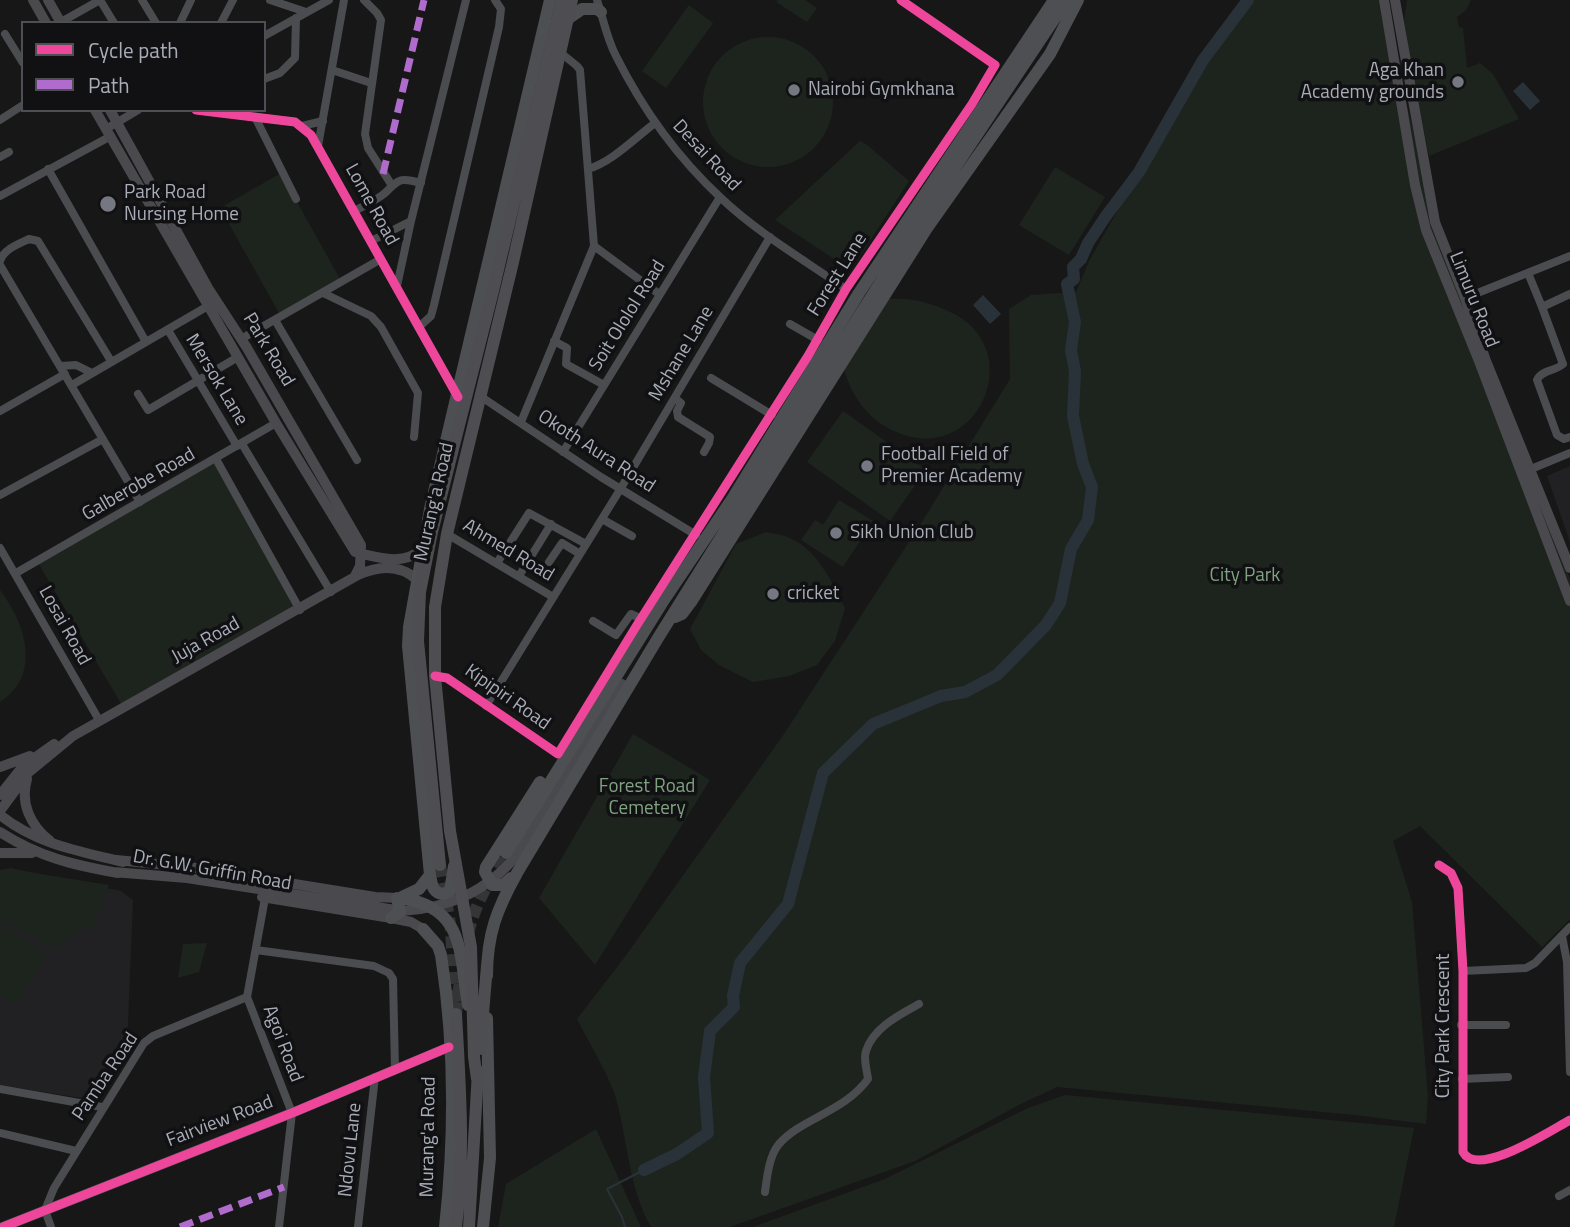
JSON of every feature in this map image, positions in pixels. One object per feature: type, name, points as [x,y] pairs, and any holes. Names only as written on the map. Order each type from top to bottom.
[{"type":"highway","name":"Murang'a Road","points":[[477,1079],[472,1022],[471,947],[455,863],[435,676],[435,607],[447,534],[561,53],[570,1]]},
{"type":"highway","name":"Murang'a Road","points":[[440,865],[418,641],[417,598],[493,291],[570,1]]},
{"type":"highway","name":"Murang'a Road","points":[[469,1227],[477,1079],[487,966]]},
{"type":"highway","name":"Murang'a Road","points":[[456,1014],[461,1159],[456,1227]]},
{"type":"main road","points":[[33,0],[45,21]]},
{"type":"main road","points":[[48,0],[60,21]]},
{"type":"main road","name":"Murang'a Road","points":[[417,598],[422,548],[550,0]]},
{"type":"main road","name":"Limuru Road","points":[[1384,0],[1413,173],[1426,230],[1570,568]]},
{"type":"main road","name":"Limuru Road","points":[[1395,0],[1432,211],[1526,470],[1570,601]]},
{"type":"main road","points":[[506,853],[913,209],[1067,3]]},
{"type":"main road","points":[[482,1227],[490,1158],[487,966],[490,931],[504,896],[658,638],[926,211],[1067,3]]},
{"type":"main road","points":[[569,18],[587,8],[597,9],[599,6]]},
{"type":"main road","name":"Park Road","points":[[97,112],[111,129],[241,339],[361,544],[358,553]]},
{"type":"main road","name":"Park Road","points":[[110,112],[111,129]]},
{"type":"main road","name":"Park Road","points":[[169,226],[208,306],[276,423],[358,553]]},
{"type":"main road","points":[[358,553],[398,559],[414,555],[422,548]]},
{"type":"main road","points":[[355,576],[360,566],[358,553]]},
{"type":"main road","points":[[342,584],[358,553]]},
{"type":"main road","name":"Juja Road","points":[[0,795],[23,766],[37,754],[300,610],[355,576],[386,566],[409,574],[417,580]]},
{"type":"main road","points":[[113,872],[187,878],[402,911],[427,910],[457,902],[498,876],[517,855],[622,684],[676,583]]},
{"type":"main road","points":[[417,598],[408,646],[430,875],[433,889],[439,894],[447,893],[452,886],[455,863]]},
{"type":"main road","points":[[622,684],[658,638]]},
{"type":"main road","name":"Juja Road","points":[[0,813],[28,773],[73,736]]},
{"type":"main road","points":[[0,767],[37,754]]},
{"type":"main road","points":[[517,873],[498,886],[492,885],[485,872],[489,860],[558,754]]},
{"type":"main road","points":[[28,773],[24,790],[25,807],[44,837],[53,844]]},
{"type":"main road","name":"Dr. G.W. Griffin Road","points":[[0,813],[29,835],[53,844],[187,878]]},
{"type":"main road","name":"Dr. G.W. Griffin Road","points":[[0,832],[35,853],[69,864],[391,918],[411,922],[423,929]]},
{"type":"main road","points":[[0,853],[35,853]]},
{"type":"main road","name":"Dr. G.W. Griffin Road","points":[[116,860],[189,867],[375,897],[398,898]]},
{"type":"main road","points":[[391,918],[400,912],[398,898],[406,897],[419,889],[430,875]]},
{"type":"main road","name":"Murang'a Road","points":[[398,898],[421,902],[433,909],[454,932],[461,949],[472,1022]]},
{"type":"main road","name":"Murang'a Road","points":[[423,929],[438,946],[441,956],[449,1047],[451,1146],[444,1227]]},
{"type":"street","points":[[63,21],[100,0],[113,21]]},
{"type":"street","points":[[142,0],[155,21]]},
{"type":"street","points":[[222,21],[233,0]]},
{"type":"street","points":[[272,0],[306,12]]},
{"type":"street","points":[[266,35],[329,0]]},
{"type":"street","points":[[318,146],[344,0]]},
{"type":"street","points":[[363,0],[381,20],[371,83],[366,141],[391,184]]},
{"type":"street","points":[[397,286],[466,0]]},
{"type":"street","points":[[901,0],[913,3]]},
{"type":"street","points":[[181,21],[187,2]]},
{"type":"street","points":[[420,326],[431,316],[434,305],[499,27],[497,3]]},
{"type":"street","name":"Forest Lane","points":[[558,754],[772,415],[846,289],[972,104],[995,65],[913,3]]},
{"type":"street","name":"Desai Road","points":[[599,6],[615,54],[655,123],[720,197],[770,237],[846,289]]},
{"type":"street","points":[[266,78],[280,73],[295,58],[296,18]]},
{"type":"street","points":[[5,34],[21,61]]},
{"type":"street","points":[[521,422],[594,246],[580,71],[561,53]]},
{"type":"street","points":[[331,70],[371,83]]},
{"type":"street","points":[[0,120],[21,106]]},
{"type":"street","points":[[0,196],[48,169],[135,112]]},
{"type":"street","points":[[213,112],[295,122],[302,126],[323,121]]},
{"type":"street","points":[[255,117],[296,199]]},
{"type":"street","points":[[588,169],[598,166],[617,153],[655,123]]},
{"type":"street","name":"Lome Road","points":[[302,126],[318,146],[458,397]]},
{"type":"street","points":[[0,157],[9,152]]},
{"type":"street","points":[[48,169],[146,342]]},
{"type":"street","points":[[354,211],[386,192],[391,184],[405,179],[421,183]]},
{"type":"street","name":"Soit Ololol Road","points":[[563,452],[720,197]]},
{"type":"street","points":[[371,241],[411,221]]},
{"type":"street","name":"Mshane Lane","points":[[486,706],[621,488],[770,237]]},
{"type":"street","points":[[111,361],[38,241],[29,239],[3,254],[0,263],[140,502]]},
{"type":"street","points":[[594,246],[659,294]]},
{"type":"street","points":[[1465,298],[1570,256]]},
{"type":"street","points":[[241,339],[381,259]]},
{"type":"street","points":[[1528,273],[1563,363],[1559,368],[1540,374],[1536,380],[1557,435],[1564,439],[1570,437]]},
{"type":"street","points":[[323,293],[371,316],[381,327],[416,387],[419,400],[414,436]]},
{"type":"street","points":[[1542,307],[1570,294]]},
{"type":"street","points":[[72,385],[208,306]]},
{"type":"street","points":[[275,320],[357,460]]},
{"type":"street","points":[[790,324],[818,340]]},
{"type":"street","name":"Mersok Lane","points":[[168,330],[331,592]]},
{"type":"street","points":[[554,341],[567,348],[566,364],[604,385]]},
{"type":"street","points":[[138,394],[148,410],[238,357]]},
{"type":"street","points":[[0,411],[63,370],[76,365],[92,373]]},
{"type":"street","points":[[711,378],[772,415]]},
{"type":"street","name":"Okoth Aura Road","points":[[480,396],[563,452],[696,535]]},
{"type":"street","points":[[675,398],[681,403],[678,416],[710,437],[704,452]]},
{"type":"street","name":"Galberobe Road","points":[[16,573],[276,423]]},
{"type":"street","points":[[0,495],[103,439]]},
{"type":"street","points":[[1526,470],[1570,453]]},
{"type":"street","points":[[216,459],[300,610]]},
{"type":"street","points":[[497,563],[528,513],[586,544]]},
{"type":"street","points":[[602,519],[632,536]]},
{"type":"street","points":[[519,576],[551,524]]},
{"type":"street","name":"Ahmed Road","points":[[447,534],[553,597]]},
{"type":"street","points":[[549,562],[562,543],[580,554]]},
{"type":"street","name":"Losai Road","points":[[0,548],[99,720]]},
{"type":"street","points":[[617,635],[631,614],[642,619]]},
{"type":"street","points":[[593,621],[627,642]]},
{"type":"street","name":"Kipipiri Road","points":[[435,676],[447,678],[558,754]]},
{"type":"street","name":"City Park Crescent","points":[[1439,865],[1451,873],[1458,888],[1463,971],[1463,1152],[1470,1160],[1498,1157],[1570,1120]]},
{"type":"street","points":[[247,996],[265,898]]},
{"type":"street","name":"City Park Crescent","points":[[1463,971],[1526,968],[1535,963],[1570,927]]},
{"type":"street","points":[[1563,936],[1567,962],[1570,1072]]},
{"type":"street","points":[[256,950],[374,966],[389,973],[393,979],[395,1069]]},
{"type":"street","name":"Pamba Road","points":[[45,1210],[54,1188],[137,1052],[153,1036],[247,996]]},
{"type":"street","name":"Agoi Road","points":[[247,996],[292,1112],[279,1227]]},
{"type":"street","points":[[765,1192],[767,1172],[778,1145],[832,1111],[860,1089],[868,1079],[865,1054],[873,1037],[894,1018],[919,1004]]},
{"type":"street","points":[[1461,1025],[1506,1025]]},
{"type":"street","name":"Fairview Road","points":[[3,1227],[449,1047]]},
{"type":"street","name":"Ndovu Lane","points":[[358,1227],[375,1077]]},
{"type":"street","points":[[1462,1079],[1508,1077]]},
{"type":"street","points":[[0,1089],[102,1107]]},
{"type":"street","points":[[0,1133],[76,1151]]},
{"type":"street","points":[[1559,1196],[1570,1190]]},
{"type":"street","points":[[45,1210],[51,1227]]},
{"type":"shaded area","points":[[1523,82],[1540,101],[1530,110],[1513,91]]},
{"type":"shaded area","points":[[983,295],[1001,314],[990,324],[973,305]]},
{"type":"shaded area","points":[[1570,466],[1570,542],[1547,476]]},
{"type":"shaded area","points":[[11,868],[121,891],[133,900],[127,1049],[107,1083],[81,1098],[0,1085],[0,870]]},
{"type":"green space","points":[[805,0],[817,8],[807,22],[776,2]]},
{"type":"green space","name":"City Park","points":[[1252,0],[1385,0],[1391,41],[1431,202],[1570,579],[1570,919],[1542,947],[1420,826],[1393,841],[1412,902],[1428,1096],[1426,1124],[1057,1087],[915,1161],[730,1227],[651,1227],[633,1181],[614,1093],[577,1019],[624,958],[782,737],[920,525],[1010,379],[1009,309],[1031,295],[1076,292],[1089,261],[1203,60]]},
{"type":"green space","name":"Aga Khan Academy grounds","points":[[1407,0],[1471,0],[1466,10],[1457,17],[1459,27],[1463,28],[1467,68],[1480,63],[1493,74],[1519,119],[1429,156],[1404,21]]},
{"type":"green space","points":[[689,5],[713,23],[666,88],[642,71]]},
{"type":"green space","points":[[768,37],[793,42],[814,56],[828,77],[833,102],[828,127],[814,148],[793,162],[768,167],[743,162],[722,148],[708,127],[703,102],[708,77],[722,56],[743,42]]},
{"type":"green space","points":[[860,141],[909,181],[851,270],[775,220]]},
{"type":"green space","points":[[1055,167],[1105,197],[1069,255],[1019,225]]},
{"type":"green space","points":[[281,173],[340,279],[279,313],[220,208]]},
{"type":"green space","points":[[888,299],[915,300],[941,308],[969,324],[985,347],[990,372],[984,398],[971,419],[950,434],[923,438],[892,430],[875,419],[861,405],[851,388],[844,369]]},
{"type":"green space","name":"Football Field of Premier Academy","points":[[843,411],[926,470],[890,521],[807,462]]},
{"type":"green space","points":[[216,459],[300,610],[123,707],[37,561]]},
{"type":"green space","name":"Sikh Union Club","points":[[839,500],[873,521],[843,567],[801,540],[815,520],[823,525]]},
{"type":"green space","name":"cricket","points":[[766,532],[789,538],[810,552],[824,569],[845,608],[835,641],[817,665],[789,676],[753,682],[719,665],[701,650],[690,629],[736,544]]},
{"type":"green space","points":[[0,590],[17,618],[26,649],[21,678],[13,691],[0,702]]},
{"type":"green space","name":"Forest Road Cemetery","points":[[633,734],[710,780],[595,965],[539,898]]},
{"type":"green space","points":[[10,869],[109,885],[95,924],[52,948],[0,920],[0,871]]},
{"type":"green space","points":[[0,923],[47,954],[16,1005],[0,995]]},
{"type":"green space","points":[[207,943],[199,972],[178,978],[183,944]]},
{"type":"green space","points":[[1065,1095],[1414,1128],[1394,1227],[753,1227],[885,1179],[1028,1108]]},
{"type":"green space","points":[[596,1129],[641,1227],[498,1227],[506,1184]]},
{"type":"waterway","points":[[644,1170],[677,1154],[708,1133],[704,1077],[710,1031],[734,1007],[733,996],[740,963],[788,904],[823,773],[873,724],[941,696],[965,692],[997,675],[1046,625],[1060,603],[1071,549],[1088,520],[1092,487],[1083,464],[1073,416],[1075,371],[1071,350],[1075,322],[1067,284],[1074,279],[1073,267],[1139,172],[1203,60],[1248,0]]},
{"type":"waterway","points":[[625,1227],[607,1189],[644,1170]]},
{"type":"tunnel","points":[[468,934],[479,902],[506,853]]},
{"type":"tunnel","points":[[440,865],[451,930],[456,1014]]},
{"type":"tunnel","points":[[456,1014],[461,973]]},
{"type":"marked path","points":[[383,174],[424,0]]},
{"type":"marked path","points":[[180,1227],[284,1187]]},
{"type":"cycle path","points":[[435,676],[447,678],[558,754],[808,356],[846,289],[972,104],[995,65],[901,0]]},
{"type":"cycle path","points":[[212,112],[295,122],[311,135],[458,397]]},
{"type":"cycle path","points":[[1439,865],[1451,873],[1458,888],[1463,971],[1463,1152],[1471,1159],[1483,1160],[1498,1156],[1515,1150],[1570,1120]]},
{"type":"cycle path","points":[[3,1227],[292,1113],[449,1047]]},
{"type":"place","name":"Aga Khan Academy grounds","points":[[1458,82]]},
{"type":"place","name":"Nairobi Gymkhana","points":[[794,90]]},
{"type":"place","name":"Park Road Nursing Home","points":[[108,204]]},
{"type":"place","name":"Football Field of Premier Academy","points":[[867,466]]},
{"type":"place","name":"Sikh Union Club","points":[[836,533]]},
{"type":"place","name":"cricket","points":[[773,594]]}]
